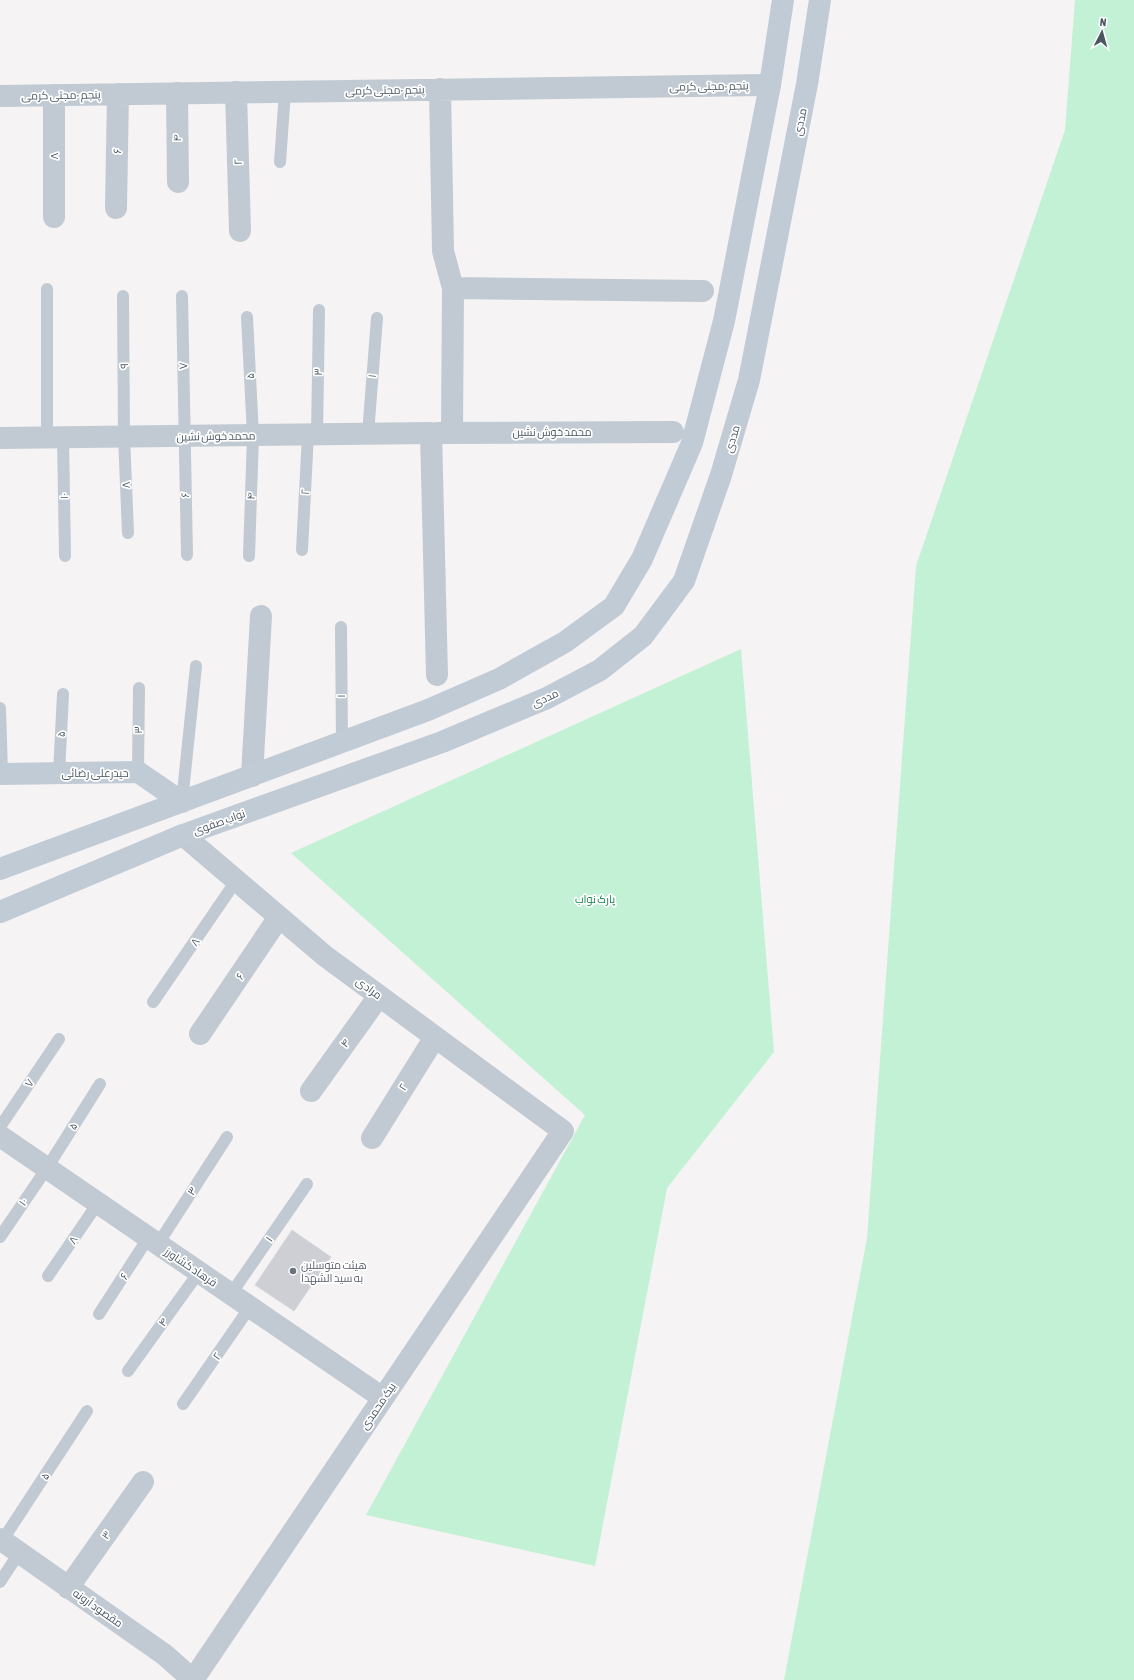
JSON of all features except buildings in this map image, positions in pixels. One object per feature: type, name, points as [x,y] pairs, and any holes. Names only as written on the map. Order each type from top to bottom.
[{"type":"street","points":[[0,869],[428,710],[499,679],[565,642],[614,606],[642,559],[692,443],[724,321],[770,85],[784,0]]},
{"type":"street","name":"مددی","points":[[442,742],[547,698],[600,670],[643,636],[684,581],[721,475],[749,380],[807,84],[820,0]]},
{"type":"street","name":"پنجم -مجتی کرمی","points":[[0,96],[770,85]]},
{"type":"street","points":[[440,89],[443,251],[453,288],[452,433]]},
{"type":"street","name":"۲","points":[[236,92],[240,231]]},
{"type":"street","name":"۴","points":[[177,93],[178,182]]},
{"type":"street","name":"۶","points":[[116,208],[118,94]]},
{"type":"street","name":"۸","points":[[54,95],[54,217]]},
{"type":"street","points":[[453,288],[703,291]]},
{"type":"street","name":"محمد خوش نشین","points":[[0,438],[312,434],[673,432]]},
{"type":"street","points":[[431,434],[437,675]]},
{"type":"street","points":[[252,776],[260,616]]},
{"type":"street","points":[[428,710],[442,742]]},
{"type":"street","name":"نواب صفوی","points":[[0,912],[183,835],[442,742]]},
{"type":"street","name":"حیدرعلی رضائی","points":[[1,774],[138,772],[182,802]]},
{"type":"street","name":"مرادی","points":[[183,835],[325,956],[563,1131]]},
{"type":"street","name":"۶","points":[[200,1034],[279,917]]},
{"type":"street","name":"۴","points":[[311,1091],[379,996]]},
{"type":"street","name":"۲","points":[[372,1138],[435,1037]]},
{"type":"street","name":"بیک محمدی","points":[[193,1680],[563,1131]]},
{"type":"street","name":"فرهاد کشاورز","points":[[0,1136],[383,1398]]},
{"type":"street","name":"۳","points":[[68,1588],[143,1482]]},
{"type":"street","name":"مقصود آرونه","points":[[7,1544],[165,1655],[193,1680]]},
{"type":"lane","points":[[280,162],[285,92]]},
{"type":"lane","name":"۱۰","points":[[47,289],[55,437],[65,556]]},
{"type":"lane","name":"۹","points":[[123,296],[124,436]]},
{"type":"lane","name":"۷","points":[[182,296],[184,436]]},
{"type":"lane","name":"۳","points":[[312,434],[319,310]]},
{"type":"lane","name":"۵","points":[[247,317],[253,435]]},
{"type":"lane","name":"۱","points":[[368,434],[377,318]]},
{"type":"lane","name":"۲","points":[[302,550],[312,434]]},
{"type":"lane","name":"۴","points":[[249,556],[253,435]]},
{"type":"lane","name":"۸","points":[[124,436],[128,533]]},
{"type":"lane","name":"۶","points":[[184,436],[187,555]]},
{"type":"lane","name":"۱","points":[[341,626],[342,742]]},
{"type":"lane","points":[[182,802],[196,666]]},
{"type":"lane","name":"۳","points":[[138,772],[139,688]]},
{"type":"lane","name":"۵","points":[[59,773],[63,694]]},
{"type":"lane","points":[[0,708],[1,774]]},
{"type":"lane","name":"۸","points":[[153,1002],[236,881]]},
{"type":"lane","name":"۷","points":[[0,1127],[59,1039]]},
{"type":"lane","name":"۵","points":[[47,1168],[100,1084]]},
{"type":"lane","name":"۳","points":[[153,1241],[227,1137]]},
{"type":"lane","name":"۱۰","points":[[0,1237],[47,1168]]},
{"type":"lane","name":"۱","points":[[231,1294],[307,1184]]},
{"type":"lane","name":"۸","points":[[48,1276],[98,1203]]},
{"type":"lane","name":"۶","points":[[100,1314],[153,1241]]},
{"type":"lane","name":"۴","points":[[128,1371],[199,1272]]},
{"type":"lane","name":"۲","points":[[183,1404],[250,1307]]},
{"type":"lane","name":"۵","points":[[7,1544],[87,1411]]},
{"type":"lane","points":[[0,1582],[7,1544]]},
{"type":"green space","points":[[1075,0],[1134,0],[1134,1680],[784,1680],[867,1238],[916,566],[1065,130]]},
{"type":"green space","name":"پارک نواب","points":[[741,649],[774,1052],[667,1188],[595,1566],[366,1515],[585,1115],[291,853]]},
{"type":"place","name":"هیئت متوسلین به سید الشهدا","points":[[293,1271]]}]
